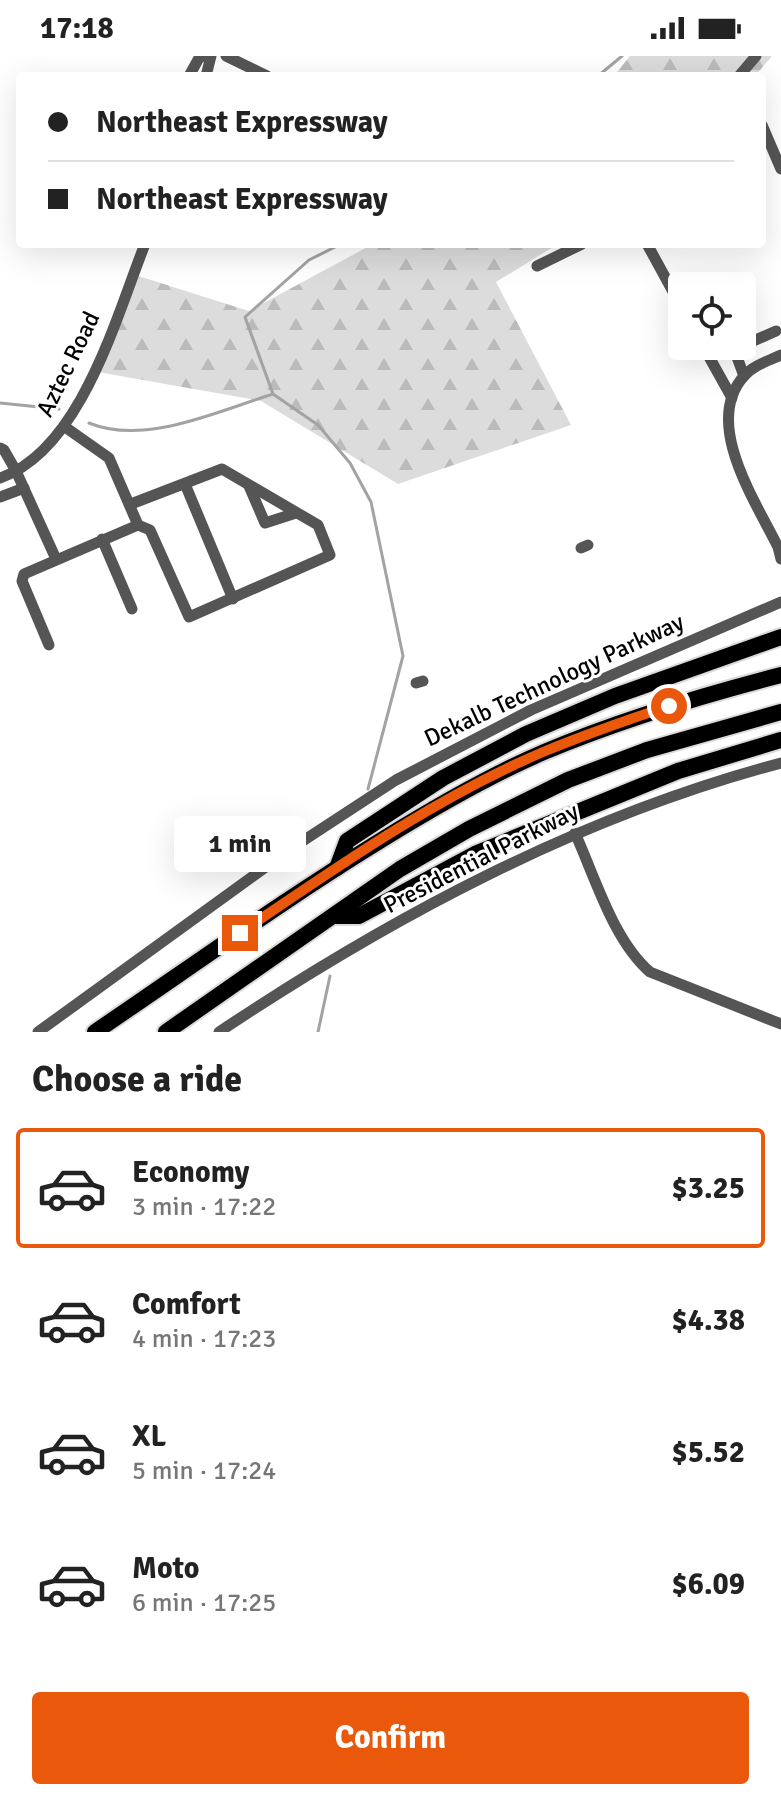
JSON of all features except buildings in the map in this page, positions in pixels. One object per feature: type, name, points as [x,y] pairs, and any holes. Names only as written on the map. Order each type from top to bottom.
[{"type":"highway","points":[[337,868],[347,841],[443,778],[526,734],[615,696],[781,637]]},
{"type":"highway","points":[[95,1032],[337,868],[454,797],[543,752],[699,697],[781,675]]},
{"type":"highway","points":[[166,1032],[434,848],[568,780],[647,750],[781,712]]},
{"type":"highway","points":[[333,916],[359,916],[475,854],[678,771],[781,740]]},
{"type":"street","points":[[191,72],[203,56]]},
{"type":"street","points":[[226,56],[259,72]]},
{"type":"street","points":[[743,72],[756,56]]},
{"type":"street","points":[[766,134],[781,169]]},
{"type":"street","name":"Aztec Road","points":[[0,478],[37,458],[65,427],[97,365],[143,248]]},
{"type":"street","points":[[537,266],[574,248]]},
{"type":"street","points":[[649,248],[668,282]]},
{"type":"street","points":[[756,340],[776,331]]},
{"type":"street","points":[[781,355],[755,366],[744,376],[728,408],[729,438],[740,470],[781,559]]},
{"type":"street","points":[[711,360],[732,398]]},
{"type":"street","points":[[738,360],[744,376]]},
{"type":"street","points":[[65,427],[109,458],[138,525]]},
{"type":"street","points":[[0,448],[16,471],[56,559]]},
{"type":"street","points":[[49,645],[22,581],[24,574],[138,525],[150,530],[189,617],[330,555],[318,525],[222,469],[131,504]]},
{"type":"street","points":[[185,484],[233,599]]},
{"type":"street","points":[[249,485],[265,523],[296,513]]},
{"type":"street","points":[[0,497],[24,488]]},
{"type":"street","points":[[102,539],[132,609]]},
{"type":"street","name":"Dekalb Technology Parkway","points":[[38,1032],[289,850],[396,780],[531,710],[781,602]]},
{"type":"street","name":"Presidential Parkway","points":[[219,1032],[459,888],[575,833],[654,801],[781,763]]},
{"type":"street","points":[[575,833],[634,958],[650,972],[781,1024]]},
{"type":"green space","points":[[630,56],[772,56],[758,72],[617,72]]},
{"type":"green space","points":[[366,248],[551,248],[496,282],[571,425],[398,484],[261,401],[92,371],[132,274],[249,311]]},
{"type":"waterway","points":[[603,72],[622,56]]},
{"type":"waterway","points":[[333,248],[309,260],[245,317],[273,394],[318,425],[350,463],[371,502],[403,656],[368,789]]},
{"type":"waterway","points":[[89,423],[134,431],[157,428],[205,417],[273,394]]},
{"type":"waterway","points":[[0,403],[59,409]]},
{"type":"waterway","points":[[318,1032],[330,976]]},
{"type":"route","points":[[240,933],[337,868],[454,797],[543,752],[669,706]]}]
